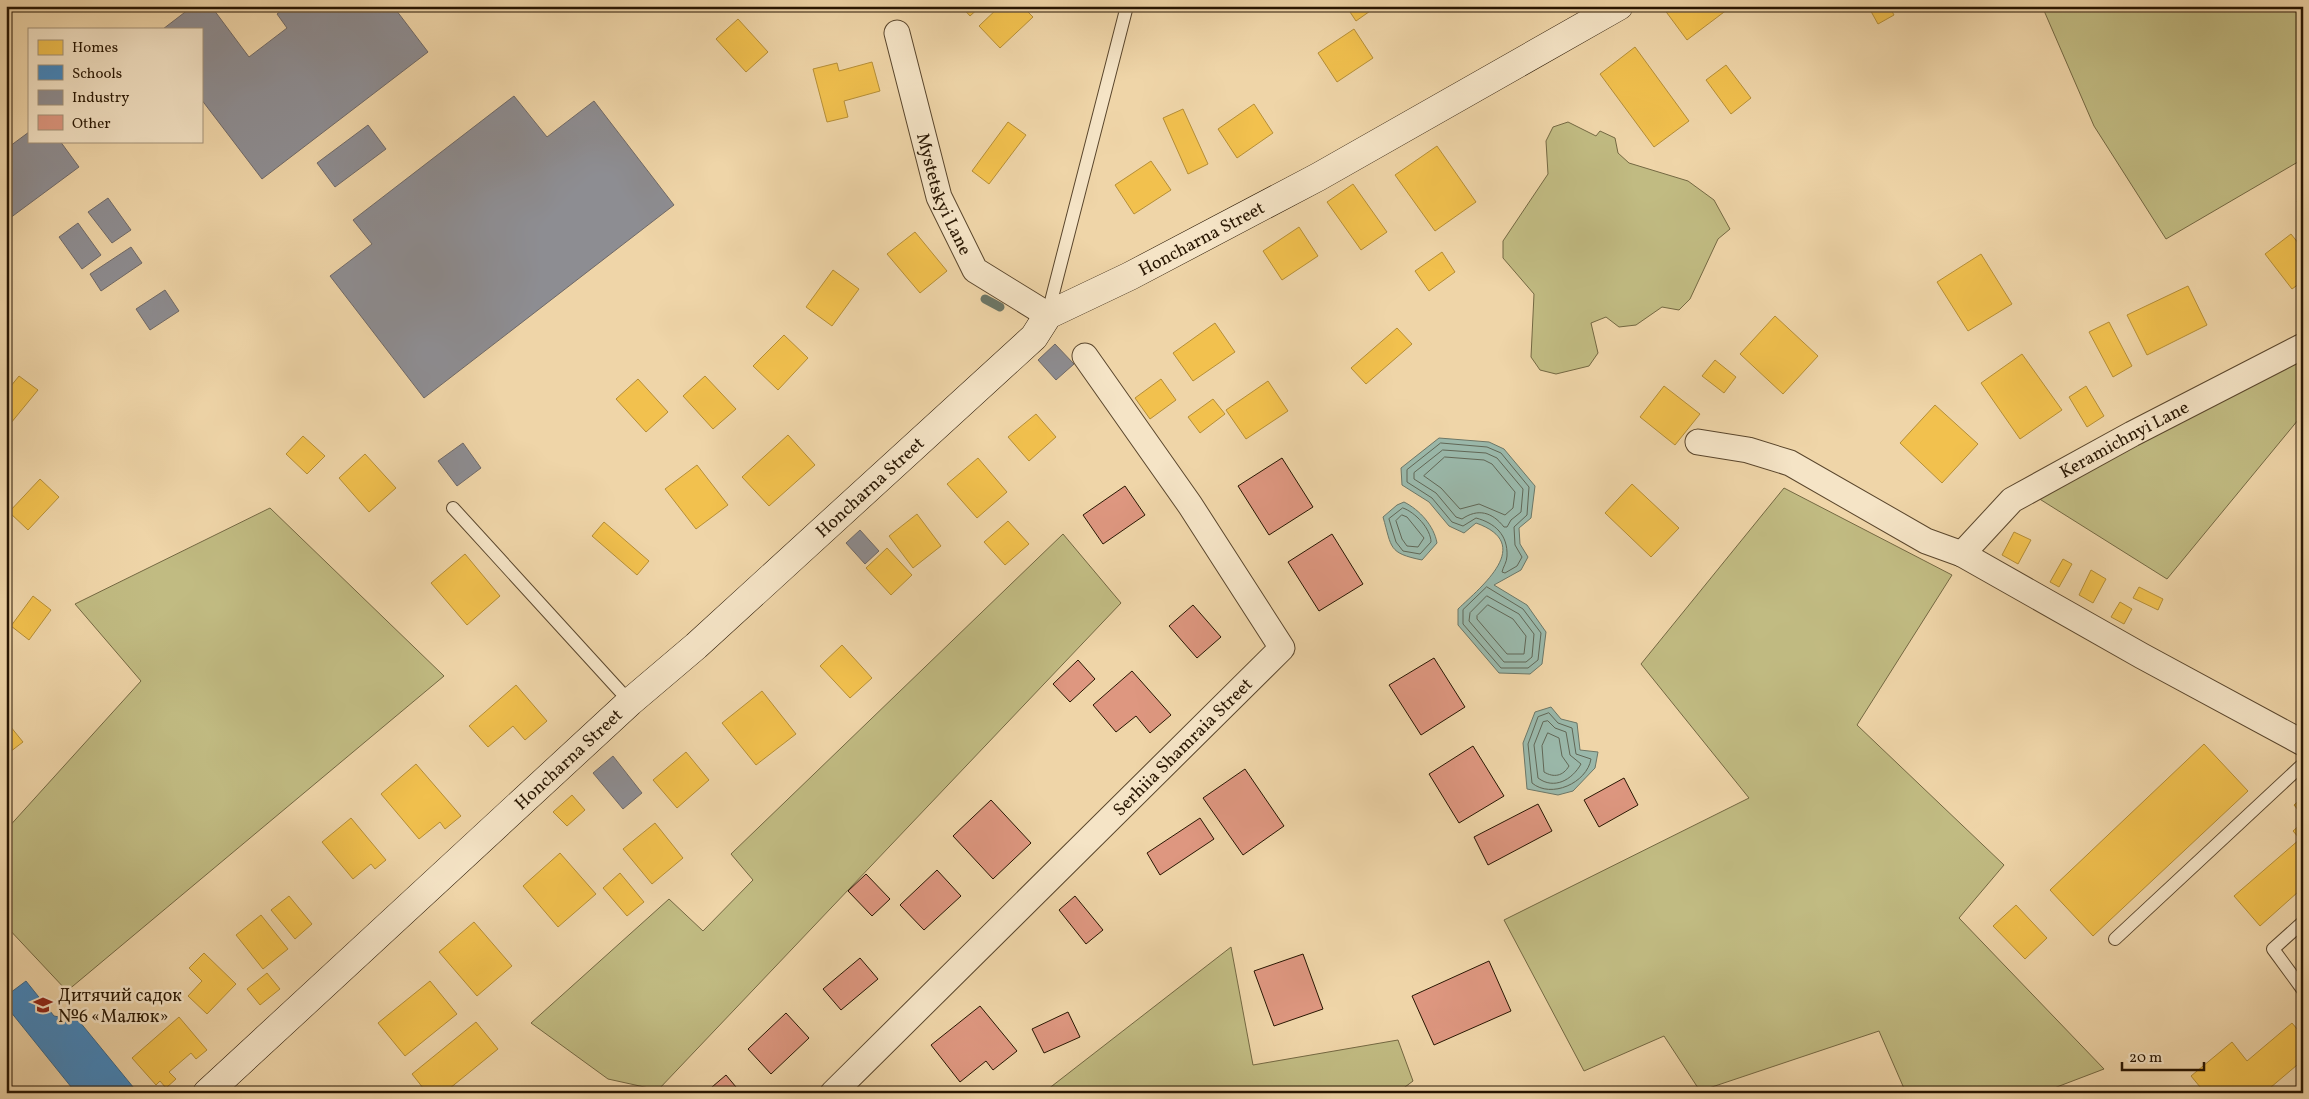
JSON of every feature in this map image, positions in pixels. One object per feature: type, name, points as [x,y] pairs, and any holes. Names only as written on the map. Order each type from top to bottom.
[{"type":"street","name":"Honcharna Street","points":[[207,1093],[630,702],[696,646],[1034,337],[1048,316],[1130,276],[1318,177],[1619,6]]},
{"type":"street","name":"Mystetskyi Lane","points":[[897,33],[939,197],[975,270],[1048,316]]},
{"type":"street","name":"Keramichnyi Lane","points":[[1962,554],[2012,500],[2132,434],[2303,346]]},
{"type":"street","name":"Serhiia Shamraia Street","points":[[833,1093],[1282,648],[1190,504],[1085,356]]},
{"type":"street","points":[[1698,442],[1748,450],[1790,463],[1926,541],[1962,554],[2142,656],[2303,743]]},
{"type":"lane","points":[[1048,316],[1127,6]]},
{"type":"lane","points":[[453,508],[630,702]]},
{"type":"lane","points":[[2115,939],[2303,764]]},
{"type":"lane","points":[[2303,922],[2273,950],[2303,990]]},
{"type":"shaded area","points":[[2042,6],[2303,6],[2303,159],[2166,239],[2094,126]]},
{"type":"shaded area","points":[[1568,122],[1596,136],[1600,131],[1615,138],[1618,153],[1629,163],[1688,181],[1714,200],[1730,229],[1718,239],[1690,299],[1679,310],[1662,307],[1636,325],[1619,327],[1606,317],[1591,323],[1598,353],[1589,366],[1556,374],[1540,370],[1531,357],[1534,294],[1503,258],[1503,241],[1548,174],[1546,141],[1553,127]]},
{"type":"shaded area","points":[[2303,358],[2303,414],[2167,579],[2038,498]]},
{"type":"shaded area","points":[[1784,488],[1952,575],[1857,725],[2004,865],[1959,918],[2104,1069],[2041,1093],[1906,1093],[1879,1031],[1700,1091],[1664,1036],[1584,1071],[1504,920],[1749,798],[1641,664]]},
{"type":"shaded area","points":[[270,508],[444,676],[67,991],[6,926],[6,830],[141,681],[75,604]]},
{"type":"shaded area","points":[[1063,534],[1121,603],[658,1090],[608,1079],[531,1023],[669,899],[703,931],[753,880],[731,854]]},
{"type":"shaded area","points":[[1231,947],[1253,1065],[1398,1040],[1413,1081],[1397,1093],[1043,1093]]},
{"type":"water","points":[[1439,438],[1489,442],[1504,449],[1535,486],[1531,518],[1519,528],[1520,544],[1528,557],[1521,570],[1494,585],[1527,605],[1546,632],[1542,664],[1530,674],[1499,673],[1458,625],[1458,609],[1490,577],[1498,565],[1503,553],[1501,542],[1493,532],[1476,523],[1464,533],[1449,526],[1429,502],[1402,485],[1401,468]]},
{"type":"water","points":[[1404,502],[1425,519],[1433,531],[1437,543],[1422,560],[1403,555],[1397,551],[1388,536],[1383,517],[1397,505]]},
{"type":"water","points":[[1551,707],[1561,719],[1577,723],[1580,750],[1598,752],[1595,768],[1573,791],[1558,795],[1527,789],[1523,743],[1535,712]]},
{"type":"building: Homes","points":[[961,6],[981,6],[970,16]]},
{"type":"building: Homes","points":[[1000,6],[1022,6],[1033,17],[1000,48],[979,26]]},
{"type":"building: Homes","points":[[1346,6],[1371,6],[1373,9],[1356,21]]},
{"type":"building: Homes","points":[[1667,6],[1732,6],[1687,40],[1664,9]]},
{"type":"building: Homes","points":[[1868,6],[1889,6],[1894,15],[1878,24]]},
{"type":"building: Homes","points":[[738,19],[768,52],[746,72],[716,39]]},
{"type":"building: Homes","points":[[1354,29],[1373,58],[1337,82],[1318,53]]},
{"type":"building: Homes","points":[[1635,47],[1689,121],[1654,147],[1600,74]]},
{"type":"building: Homes","points":[[872,62],[880,91],[844,101],[848,117],[827,122],[813,69],[837,63],[839,71]]},
{"type":"building: Homes","points":[[1726,65],[1751,98],[1731,114],[1706,80]]},
{"type":"building: Homes","points":[[1254,104],[1273,133],[1237,158],[1218,129]]},
{"type":"building: Homes","points":[[1183,109],[1208,164],[1188,174],[1163,118]]},
{"type":"building: Homes","points":[[1008,122],[1026,135],[989,184],[972,171]]},
{"type":"building: Homes","points":[[1437,146],[1476,202],[1435,231],[1395,175]]},
{"type":"building: Homes","points":[[1151,161],[1171,190],[1134,214],[1115,185]]},
{"type":"building: Homes","points":[[1353,184],[1387,232],[1361,250],[1327,202]]},
{"type":"building: Homes","points":[[2303,199],[2303,215],[2297,201]]},
{"type":"building: Homes","points":[[1299,227],[1318,256],[1282,280],[1263,251]]},
{"type":"building: Homes","points":[[915,232],[947,271],[920,293],[887,254]]},
{"type":"building: Homes","points":[[2291,234],[2303,249],[2303,281],[2292,289],[2265,254]]},
{"type":"building: Homes","points":[[1442,252],[1455,272],[1429,291],[1415,271]]},
{"type":"building: Homes","points":[[1981,254],[2012,304],[1968,331],[1937,282]]},
{"type":"building: Homes","points":[[833,270],[859,289],[832,326],[806,307]]},
{"type":"building: Homes","points":[[2188,286],[2207,325],[2147,355],[2127,315]]},
{"type":"building: Homes","points":[[1775,316],[1818,356],[1783,394],[1740,354]]},
{"type":"building: Homes","points":[[2109,322],[2132,366],[2113,377],[2089,332]]},
{"type":"building: Homes","points":[[1215,323],[1235,352],[1193,381],[1173,353]]},
{"type":"building: Homes","points":[[1397,328],[1412,344],[1366,384],[1351,368]]},
{"type":"building: Homes","points":[[784,335],[808,358],[778,390],[753,366]]},
{"type":"building: Homes","points":[[2022,354],[2062,410],[2020,439],[1981,383]]},
{"type":"building: Homes","points":[[1715,360],[1736,377],[1724,393],[1702,376]]},
{"type":"building: Homes","points":[[19,376],[38,390],[6,429],[6,392]]},
{"type":"building: Homes","points":[[705,376],[736,409],[713,429],[683,396]]},
{"type":"building: Homes","points":[[638,379],[668,412],[646,432],[616,399]]},
{"type":"building: Homes","points":[[1161,379],[1176,400],[1150,419],[1135,398]]},
{"type":"building: Homes","points":[[1268,381],[1288,411],[1246,439],[1226,410]]},
{"type":"building: Homes","points":[[1664,386],[1700,414],[1675,445],[1640,417]]},
{"type":"building: Homes","points":[[2086,386],[2104,416],[2087,427],[2069,397]]},
{"type":"building: Homes","points":[[1213,399],[1225,414],[1200,433],[1188,417]]},
{"type":"building: Homes","points":[[1935,405],[1978,444],[1942,483],[1900,443]]},
{"type":"building: Homes","points":[[1036,414],[1056,437],[1029,461],[1008,437]]},
{"type":"building: Homes","points":[[788,435],[815,465],[769,506],[742,477]]},
{"type":"building: Homes","points":[[303,436],[325,456],[307,474],[286,454]]},
{"type":"building: Homes","points":[[365,454],[396,488],[369,512],[339,478]]},
{"type":"building: Homes","points":[[978,458],[1007,492],[977,518],[947,484]]},
{"type":"building: Homes","points":[[697,465],[728,505],[696,529],[665,489]]},
{"type":"building: Homes","points":[[40,479],[59,497],[28,530],[9,512]]},
{"type":"building: Homes","points":[[1632,484],[1679,528],[1651,557],[1605,513]]},
{"type":"building: Homes","points":[[917,514],[941,546],[913,568],[889,536]]},
{"type":"building: Homes","points":[[1008,521],[1029,544],[1005,565],[984,542]]},
{"type":"building: Homes","points":[[604,522],[649,561],[637,575],[592,536]]},
{"type":"building: Homes","points":[[2014,532],[2031,540],[2018,564],[2002,555]]},
{"type":"building: Homes","points":[[887,548],[912,575],[891,595],[866,568]]},
{"type":"building: Homes","points":[[465,554],[500,596],[467,625],[431,583]]},
{"type":"building: Homes","points":[[2063,559],[2072,564],[2059,587],[2050,582]]},
{"type":"building: Homes","points":[[2091,570],[2106,579],[2093,603],[2079,595]]},
{"type":"building: Homes","points":[[2139,587],[2163,599],[2158,610],[2133,598]]},
{"type":"building: Homes","points":[[33,596],[51,610],[29,640],[11,626]]},
{"type":"building: Homes","points":[[2120,602],[2132,609],[2124,624],[2111,617]]},
{"type":"building: Homes","points":[[842,645],[872,678],[850,698],[820,666]]},
{"type":"building: Homes","points":[[516,685],[547,721],[525,740],[513,726],[488,747],[469,726]]},
{"type":"building: Homes","points":[[762,691],[796,734],[756,765],[722,723]]},
{"type":"building: Homes","points":[[6,721],[23,742],[6,755]]},
{"type":"building: Homes","points":[[2204,744],[2248,791],[2093,936],[2050,890]]},
{"type":"building: Homes","points":[[686,752],[709,780],[677,808],[653,780]]},
{"type":"building: Homes","points":[[416,764],[461,816],[445,829],[440,822],[419,839],[381,794]]},
{"type":"building: Homes","points":[[572,795],[585,810],[567,826],[553,812]]},
{"type":"building: Homes","points":[[2303,797],[2303,816],[2294,805]]},
{"type":"building: Homes","points":[[351,818],[386,860],[375,869],[371,864],[353,879],[322,842]]},
{"type":"building: Homes","points":[[2303,822],[2303,898],[2298,892],[2260,926],[2234,896],[2300,839],[2293,831]]},
{"type":"building: Homes","points":[[655,823],[683,858],[652,884],[623,849]]},
{"type":"building: Homes","points":[[560,853],[596,894],[558,927],[523,886]]},
{"type":"building: Homes","points":[[620,873],[644,902],[627,916],[603,888]]},
{"type":"building: Homes","points":[[289,896],[312,924],[295,939],[271,910]]},
{"type":"building: Homes","points":[[2016,905],[2047,938],[2025,959],[1993,926]]},
{"type":"building: Homes","points":[[261,915],[288,949],[263,969],[236,935]]},
{"type":"building: Homes","points":[[474,922],[512,966],[477,996],[439,952]]},
{"type":"building: Homes","points":[[204,953],[236,984],[207,1014],[188,996],[202,981],[189,968]]},
{"type":"building: Homes","points":[[267,973],[280,989],[260,1005],[247,989]]},
{"type":"building: Homes","points":[[430,981],[457,1014],[405,1056],[378,1023]]},
{"type":"building: Homes","points":[[179,1017],[207,1050],[196,1059],[191,1053],[169,1072],[176,1079],[166,1088],[160,1081],[156,1085],[132,1058]]},
{"type":"building: Homes","points":[[476,1022],[498,1049],[444,1093],[427,1093],[412,1074]]},
{"type":"building: Homes","points":[[2292,1023],[2303,1036],[2303,1060],[2264,1093],[2205,1093],[2191,1076],[2232,1042],[2247,1061]]},
{"type":"building: Schools","points":[[26,981],[54,1016],[79,1021],[138,1093],[76,1093],[6,1006],[6,996]]},
{"type":"building: Industry","points":[[193,6],[211,6],[249,57],[287,28],[277,14],[287,6],[311,6],[313,10],[318,6],[393,6],[428,52],[262,179],[202,100],[202,28],[164,28]]},
{"type":"building: Industry","points":[[514,96],[547,137],[594,101],[674,205],[424,398],[330,276],[372,244],[353,220]]},
{"type":"building: Industry","points":[[368,125],[386,149],[335,187],[317,163]]},
{"type":"building: Industry","points":[[28,133],[28,142],[61,142],[79,167],[6,221],[6,149]]},
{"type":"building: Industry","points":[[108,198],[131,230],[112,243],[88,212]]},
{"type":"building: Industry","points":[[78,223],[101,255],[82,269],[59,237]]},
{"type":"building: Industry","points":[[131,247],[142,263],[101,291],[90,274]]},
{"type":"building: Industry","points":[[165,290],[179,311],[150,330],[136,309]]},
{"type":"building: Industry","points":[[1055,344],[1074,364],[1056,380],[1038,360]]},
{"type":"building: Industry","points":[[463,443],[481,468],[457,486],[438,461]]},
{"type":"building: Industry","points":[[860,530],[879,551],[865,564],[846,543]]},
{"type":"building: Industry","points":[[613,756],[642,793],[623,809],[593,773]]},
{"type":"building: Other","points":[[1282,458],[1313,507],[1269,535],[1238,486]]},
{"type":"building: Other","points":[[1125,486],[1145,515],[1103,544],[1083,515]]},
{"type":"building: Other","points":[[1332,534],[1363,584],[1319,611],[1288,562]]},
{"type":"building: Other","points":[[1193,605],[1221,637],[1197,658],[1169,626]]},
{"type":"building: Other","points":[[1434,658],[1465,707],[1421,735],[1389,685]]},
{"type":"building: Other","points":[[1078,660],[1095,679],[1070,702],[1053,684]]},
{"type":"building: Other","points":[[1132,671],[1171,715],[1150,733],[1136,716],[1116,732],[1093,705]]},
{"type":"building: Other","points":[[1473,746],[1504,796],[1459,823],[1429,774]]},
{"type":"building: Other","points":[[1245,769],[1284,826],[1243,855],[1203,798]]},
{"type":"building: Other","points":[[1624,778],[1638,805],[1599,827],[1584,800]]},
{"type":"building: Other","points":[[991,800],[1031,843],[993,879],[953,836]]},
{"type":"building: Other","points":[[1538,804],[1552,831],[1488,865],[1474,837]]},
{"type":"building: Other","points":[[1200,818],[1214,839],[1160,875],[1147,853]]},
{"type":"building: Other","points":[[937,870],[961,896],[924,930],[900,905]]},
{"type":"building: Other","points":[[866,874],[890,899],[872,916],[848,891]]},
{"type":"building: Other","points":[[1075,896],[1103,930],[1086,944],[1059,910]]},
{"type":"building: Other","points":[[1303,954],[1323,1009],[1274,1026],[1254,971]]},
{"type":"building: Other","points":[[860,958],[878,979],[841,1010],[823,989]]},
{"type":"building: Other","points":[[1489,961],[1511,1011],[1434,1045],[1412,996]]},
{"type":"building: Other","points":[[980,1006],[1017,1051],[993,1070],[986,1061],[960,1082],[931,1045]]},
{"type":"building: Other","points":[[1068,1012],[1080,1037],[1044,1053],[1032,1029]]},
{"type":"building: Other","points":[[786,1013],[809,1038],[771,1074],[748,1049]]},
{"type":"building: Other","points":[[726,1075],[741,1093],[705,1093]]},
{"type":"waterway","points":[[985,299],[1000,307]]},
{"type":"place","name":"Дитячий садок №6 «Малюк»","points":[[43,1005]]}]
